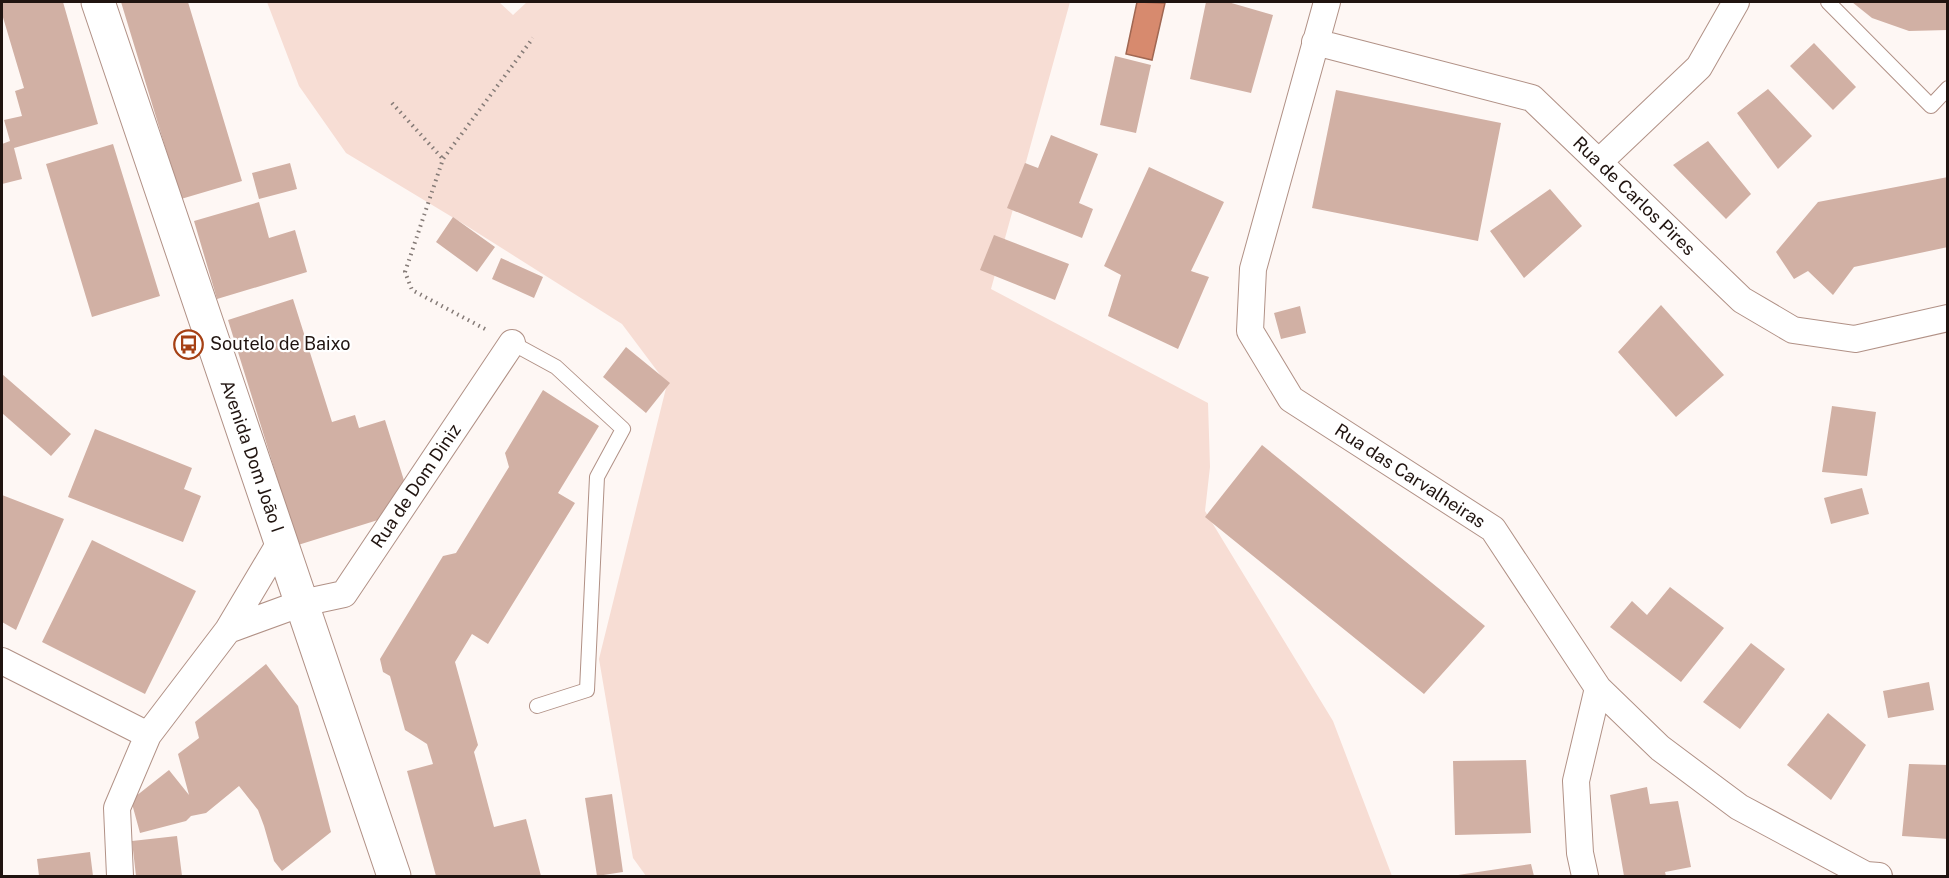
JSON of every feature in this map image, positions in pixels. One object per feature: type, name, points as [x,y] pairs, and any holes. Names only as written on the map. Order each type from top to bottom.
[{"type":"street","name":"Avenida Dom João I","points":[[98,2],[394,876]]},
{"type":"street","name":"Rua das Carvalheiras","points":[[1326,2],[1253,269],[1250,331],[1291,399],[1493,529],[1598,688],[1660,748],[1739,807],[1866,875],[1879,876]]},
{"type":"street","points":[[1599,162],[1699,67],[1736,2]]},
{"type":"street","name":"Rua de Carlos Pires","points":[[1315,42],[1532,98],[1742,300],[1793,330],[1855,339],[1947,318]]},
{"type":"street","name":"Rua de Dom Diniz","points":[[228,630],[302,603],[344,594],[512,343]]},
{"type":"street","points":[[120,876],[117,808],[148,735],[228,630],[281,541]]},
{"type":"street","points":[[2,662],[148,735]]},
{"type":"street","points":[[1585,876],[1580,853],[1576,781],[1598,688]]},
{"type":"lane","points":[[1828,2],[1931,106],[1947,88]]},
{"type":"lane","points":[[512,343],[556,367],[623,429],[597,477],[587,690],[537,706]]},
{"type":"path","points":[[512,343],[412,290],[405,272],[443,159],[533,38]]},
{"type":"path","points":[[392,103],[443,159]]},
{"type":"shaded area","points":[[267,2],[499,2],[513,15],[527,2],[1070,2],[991,289],[1208,403],[1210,467],[1205,511],[1333,721],[1392,876],[646,876],[633,858],[599,659],[667,384],[622,324],[346,153],[299,86]]},
{"type":"shaded area","points":[[1137,2],[1165,3],[1152,60],[1126,54]]},
{"type":"building","points":[[2,2],[63,2],[98,124],[14,148],[22,179],[2,184],[2,144],[10,141],[4,120],[22,116],[15,91],[24,88],[2,14]]},
{"type":"building","points":[[121,2],[188,2],[242,181],[181,199]]},
{"type":"building","points":[[1206,2],[1228,2],[1273,15],[1251,93],[1190,79]]},
{"type":"building","points":[[1852,2],[1948,2],[1948,30],[1909,31],[1872,18]]},
{"type":"building","points":[[1814,43],[1856,87],[1833,110],[1790,66]]},
{"type":"building","points":[[1115,56],[1151,65],[1136,133],[1100,125]]},
{"type":"building","points":[[1768,89],[1812,136],[1778,169],[1737,113]]},
{"type":"building","points":[[1336,90],[1501,123],[1478,241],[1312,208]]},
{"type":"building","points":[[1051,135],[1098,154],[1079,203],[1093,209],[1082,238],[1007,208],[1025,163],[1038,168]]},
{"type":"building","points":[[1708,141],[1751,194],[1726,219],[1673,165]]},
{"type":"building","points":[[113,144],[160,296],[92,317],[46,164]]},
{"type":"building","points":[[290,163],[297,189],[259,199],[252,173]]},
{"type":"building","points":[[1149,167],[1224,202],[1191,271],[1209,277],[1178,349],[1108,316],[1121,275],[1104,266]]},
{"type":"building","points":[[1948,177],[1948,247],[1854,267],[1833,295],[1808,271],[1794,279],[1776,252],[1818,202]]},
{"type":"building","points":[[1550,189],[1582,226],[1524,278],[1490,231]]},
{"type":"building","points":[[259,202],[269,238],[295,230],[307,272],[217,299],[194,221]]},
{"type":"building","points":[[453,217],[495,247],[477,272],[436,242]]},
{"type":"building","points":[[994,235],[1069,264],[1055,300],[980,270]]},
{"type":"building","points":[[501,258],[543,277],[534,298],[492,279]]},
{"type":"building","points":[[293,299],[332,422],[355,415],[359,428],[385,420],[413,509],[298,545],[228,320]]},
{"type":"building","points":[[1661,305],[1724,375],[1676,417],[1618,352]]},
{"type":"building","points":[[1300,306],[1306,333],[1281,339],[1274,313]]},
{"type":"building","points":[[626,347],[670,383],[646,413],[603,377]]},
{"type":"building","points":[[2,374],[71,434],[51,456],[2,413]]},
{"type":"building","points":[[543,390],[599,426],[558,493],[575,503],[488,644],[472,634],[455,662],[478,745],[474,752],[494,827],[526,819],[541,876],[436,876],[407,771],[433,764],[427,744],[405,730],[390,676],[383,672],[380,659],[443,556],[456,553],[509,467],[505,453]]},
{"type":"building","points":[[1832,406],[1876,412],[1867,476],[1822,472]]},
{"type":"building","points":[[95,429],[192,468],[184,489],[201,496],[183,542],[68,497]]},
{"type":"building","points":[[1262,445],[1485,626],[1424,694],[1205,517]]},
{"type":"building","points":[[1862,488],[1869,514],[1831,524],[1824,498]]},
{"type":"building","points":[[2,495],[64,519],[16,630],[2,622]]},
{"type":"building","points":[[92,540],[196,591],[145,694],[42,642]]},
{"type":"building","points":[[1670,587],[1724,628],[1681,682],[1610,627],[1632,601],[1647,615]]},
{"type":"building","points":[[1751,643],[1785,669],[1740,729],[1703,702]]},
{"type":"building","points":[[266,664],[298,706],[331,832],[282,871],[274,861],[258,810],[239,786],[206,813],[191,816],[186,821],[140,833],[131,800],[169,770],[189,795],[178,754],[199,738],[195,722]]},
{"type":"building","points":[[1929,682],[1934,710],[1888,718],[1883,691]]},
{"type":"building","points":[[1828,713],[1866,745],[1831,800],[1787,765]]},
{"type":"building","points":[[1526,760],[1531,833],[1455,835],[1453,761]]},
{"type":"building","points":[[1909,764],[1948,765],[1948,839],[1902,836]]},
{"type":"building","points":[[1647,787],[1650,804],[1678,801],[1691,867],[1665,872],[1666,876],[1624,876],[1610,795]]},
{"type":"building","points":[[612,794],[623,872],[597,876],[585,798]]},
{"type":"building","points":[[177,836],[182,876],[136,876],[132,841]]},
{"type":"building","points":[[90,852],[93,876],[39,876],[37,859]]},
{"type":"building","points":[[1531,864],[1534,876],[1458,875]]},
{"type":"place","name":"Soutelo de Baixo","points":[[189,344]]}]
